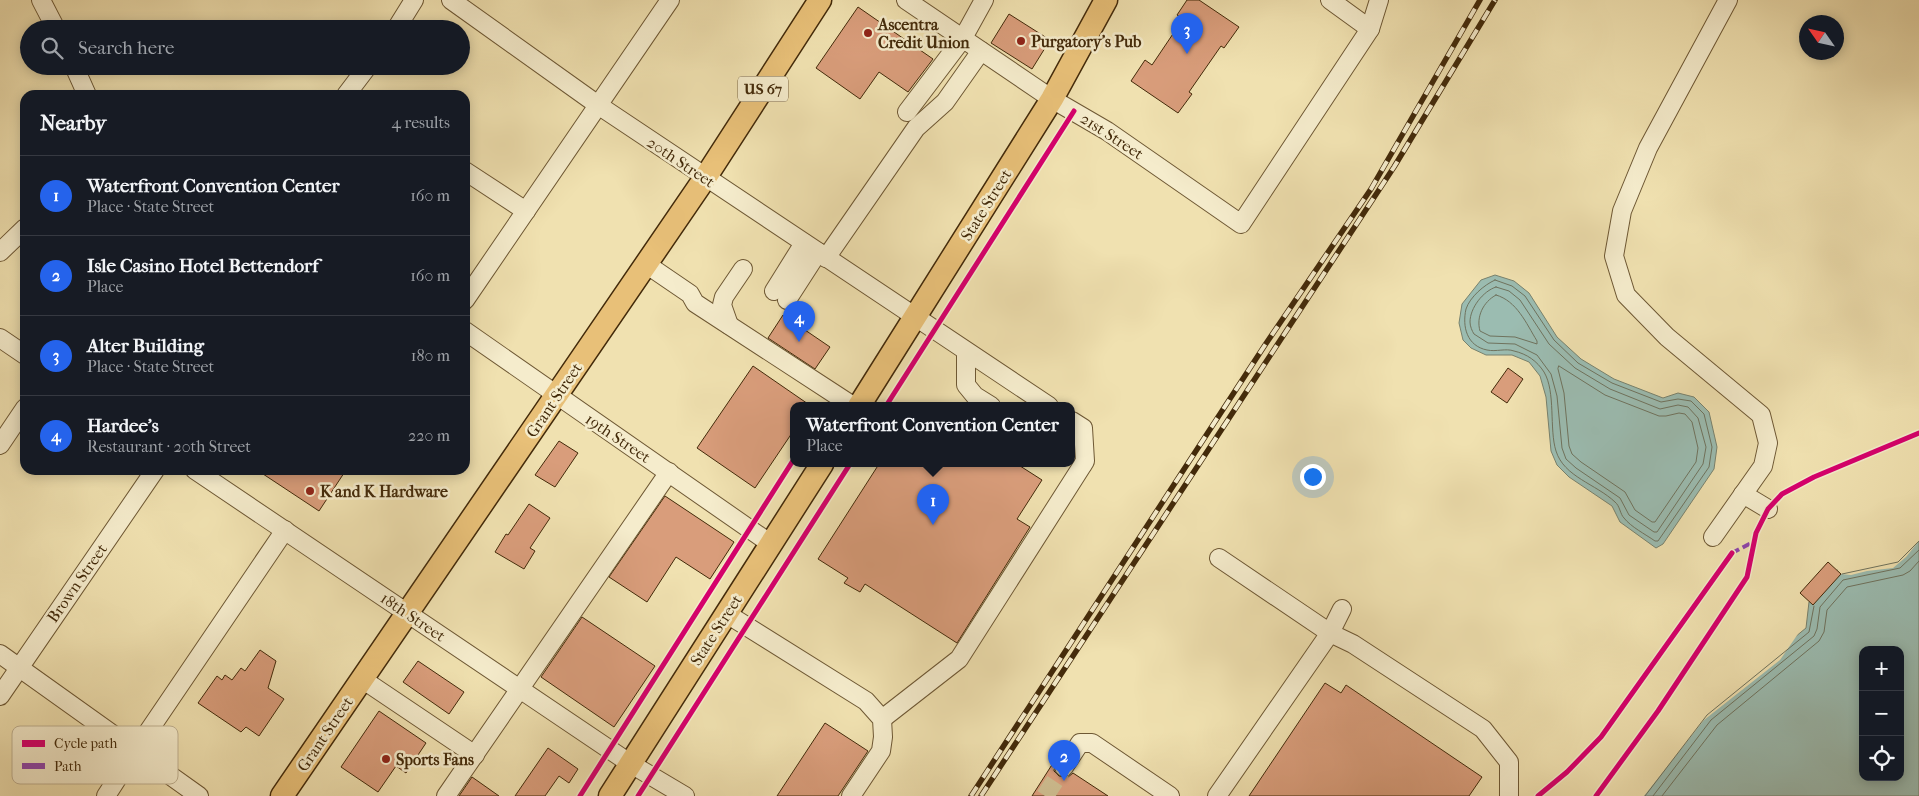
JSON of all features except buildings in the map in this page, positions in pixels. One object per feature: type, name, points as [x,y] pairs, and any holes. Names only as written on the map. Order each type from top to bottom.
[{"type":"main road","name":"Grant Street","points":[[282,796],[705,178],[820,0]]},
{"type":"main road","name":"State Street","points":[[862,402],[1052,99],[1106,0]]},
{"type":"main road","name":"State Street","points":[[610,796],[820,467]]},
{"type":"street","points":[[41,0],[51,20]]},
{"type":"street","points":[[402,20],[414,0]]},
{"type":"street","name":"20th Street","points":[[451,0],[598,105],[705,178],[1043,402]]},
{"type":"street","points":[[470,293],[670,0]]},
{"type":"street","name":"21st Street","points":[[906,0],[1052,99],[1108,131],[1242,224],[1370,29]]},
{"type":"street","points":[[907,112],[963,38],[984,0]]},
{"type":"street","points":[[1330,0],[1370,29],[1379,0]]},
{"type":"street","points":[[1713,536],[1763,466],[1768,443],[1761,415],[1667,337],[1626,295],[1614,256],[1622,211],[1648,148],[1728,0]]},
{"type":"street","points":[[781,295],[916,128],[945,102],[981,51]]},
{"type":"street","points":[[78,75],[85,90]]},
{"type":"street","points":[[351,90],[362,75]]},
{"type":"street","points":[[470,174],[526,211]]},
{"type":"street","points":[[0,252],[20,233]]},
{"type":"street","points":[[646,264],[690,294],[695,303],[846,402]]},
{"type":"street","points":[[729,325],[722,304],[724,297],[743,269]]},
{"type":"street","name":"19th Street","points":[[470,335],[771,544]]},
{"type":"street","points":[[0,338],[20,352]]},
{"type":"street","points":[[966,352],[966,385],[975,396],[985,402]]},
{"type":"street","points":[[0,445],[20,415]]},
{"type":"street","points":[[1075,423],[1083,428],[1086,461],[1077,462]]},
{"type":"street","points":[[882,719],[959,660],[1074,467]]},
{"type":"street","points":[[446,796],[669,472]]},
{"type":"street","name":"Brown Street","points":[[0,696],[151,475]]},
{"type":"street","name":"18th Street","points":[[202,475],[631,764],[685,796]]},
{"type":"street","points":[[1743,494],[1768,509]]},
{"type":"street","points":[[151,726],[285,530]]},
{"type":"street","points":[[1219,558],[1330,633],[1353,644],[1483,729],[1509,762],[1509,795]]},
{"type":"street","points":[[1218,796],[1330,633],[1342,609]]},
{"type":"street","points":[[727,614],[866,701],[882,719],[883,737],[881,751],[851,796]]},
{"type":"street","points":[[0,654],[100,726]]},
{"type":"street","points":[[362,679],[474,755]]},
{"type":"street","points":[[1064,767],[1080,743],[1092,743],[1170,796]]},
{"type":"street","points":[[178,781],[199,796]]},
{"type":"street","points":[[106,796],[113,784]]},
{"type":"water","points":[[1495,275],[1514,281],[1529,293],[1557,337],[1581,359],[1614,379],[1663,398],[1678,393],[1694,397],[1709,412],[1717,447],[1714,469],[1663,544],[1656,548],[1620,522],[1612,506],[1569,477],[1557,465],[1551,451],[1546,397],[1540,376],[1529,362],[1512,355],[1486,355],[1471,348],[1463,340],[1459,323],[1462,304],[1481,280]]},
{"type":"water","points":[[1919,533],[1919,796],[1639,796],[1703,712],[1806,628],[1809,602],[1837,570],[1897,558]]},
{"type":"pier","points":[[1919,530],[1919,541],[1906,557],[1893,568],[1851,575],[1841,574],[1837,570],[1841,566],[1895,555]]},
{"type":"pier","points":[[1802,628],[1780,660],[1704,720],[1644,796],[1636,796],[1701,710]]},
{"type":"tunnel","points":[[1045,796],[1064,767]]},
{"type":"railway","points":[[971,796],[1265,345],[1371,189],[1480,0]]},
{"type":"railway","points":[[981,796],[1394,167],[1495,0]]},
{"type":"marked path","points":[[1732,553],[1755,541]]},
{"type":"cycle path","points":[[889,402],[1074,111]]},
{"type":"cycle path","points":[[1596,796],[1658,711],[1747,577],[1756,533],[1768,509],[1782,494],[1814,477],[1919,433]]},
{"type":"cycle path","points":[[580,796],[790,465]]},
{"type":"cycle path","points":[[638,796],[848,467]]},
{"type":"cycle path","points":[[1538,796],[1567,772],[1601,737],[1732,553]]},
{"type":"place","name":"Ascentra Credit Union","points":[[868,33]]},
{"type":"place","name":"Purgatory's Pub","points":[[1021,41]]},
{"type":"place","name":"Alter Building","points":[[1187,54]]},
{"type":"place","name":"Hardee's","points":[[799,342]]},
{"type":"place","name":"K and K Hardware","points":[[310,491]]},
{"type":"place","name":"Waterfront Convention Center","points":[[933,525]]},
{"type":"place","name":"Sports Fans","points":[[386,759]]},
{"type":"place","name":"Isle Casino Hotel Bettendorf","points":[[1064,781]]}]
